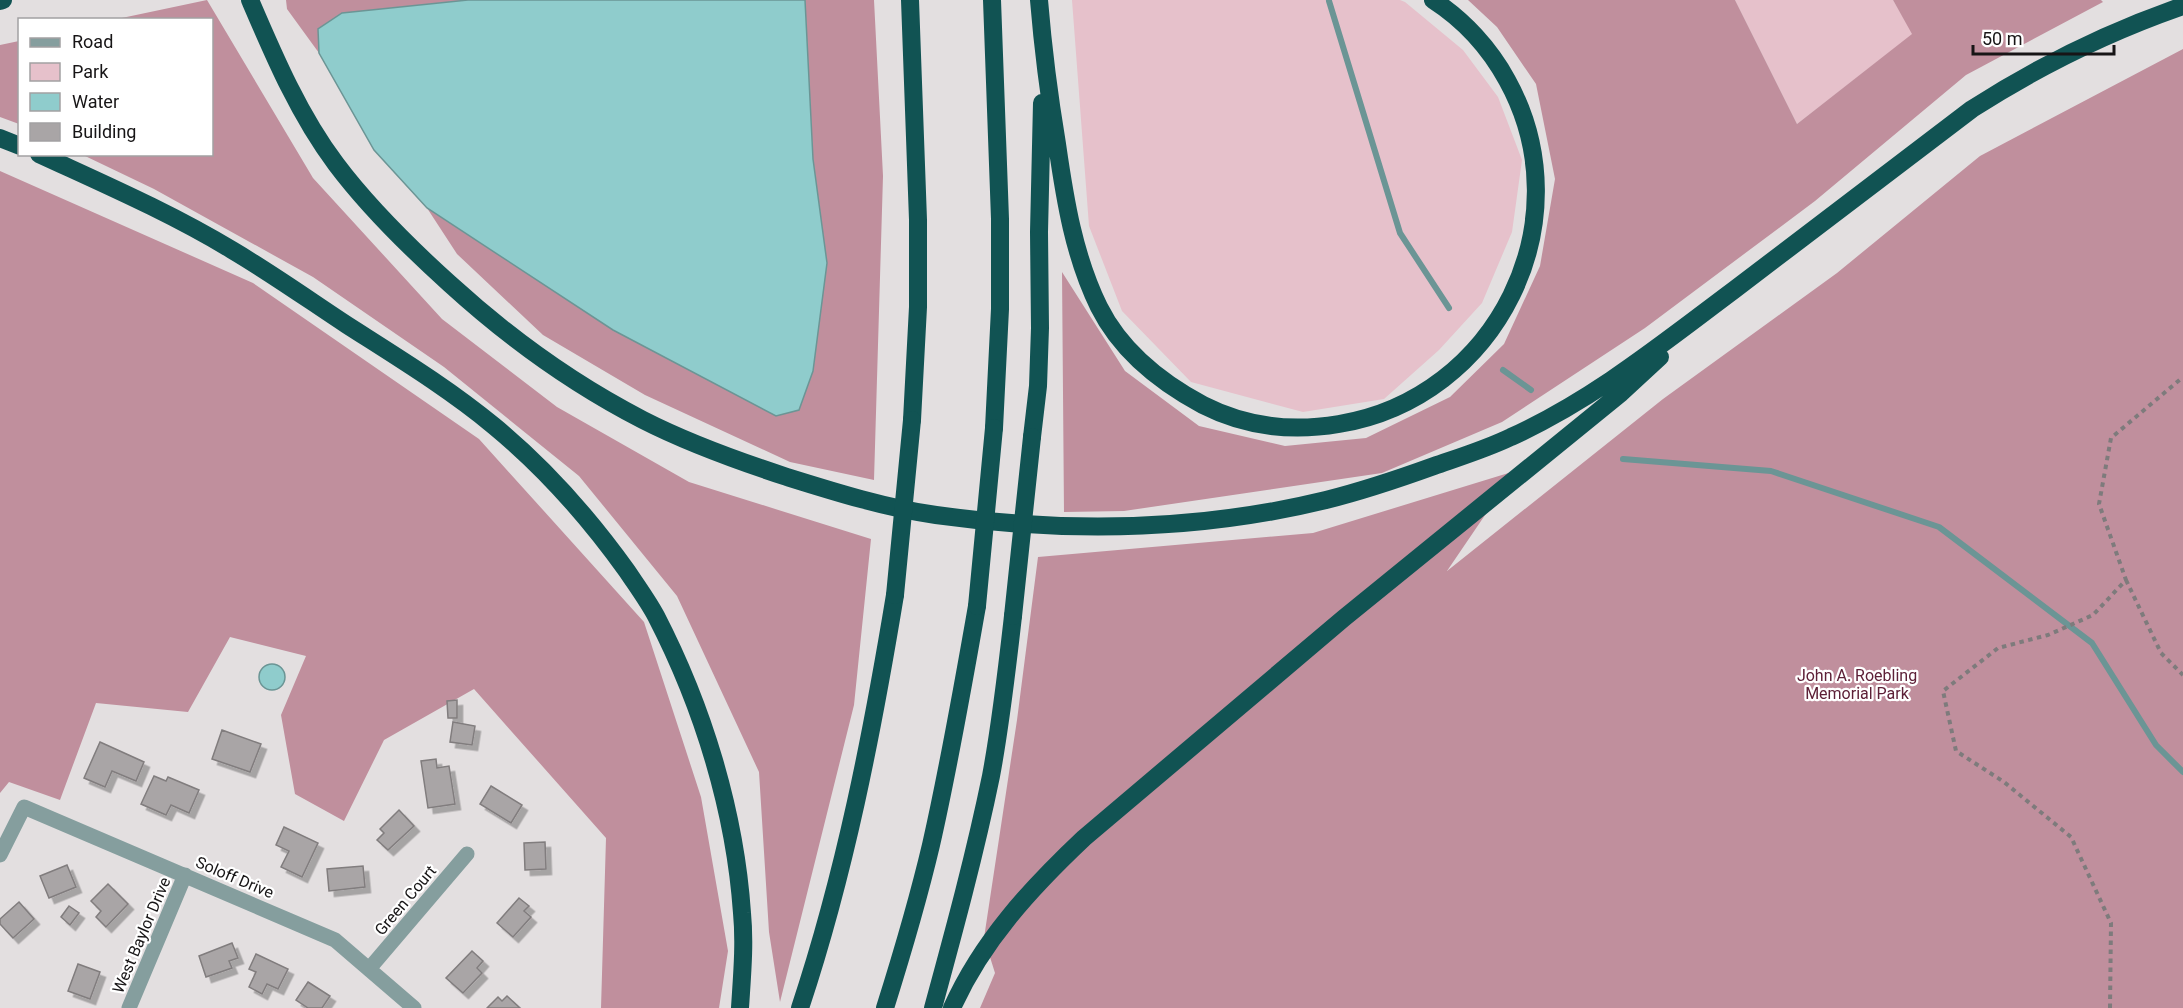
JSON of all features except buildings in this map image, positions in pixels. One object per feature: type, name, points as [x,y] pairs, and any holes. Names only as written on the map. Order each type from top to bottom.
[{"type":"highway","points":[[250,0],[282,72],[304,114],[335,162],[371,205],[419,255],[470,302],[524,345],[581,384],[643,420],[711,450],[834,492],[932,514],[1026,524],[1082,526],[1147,526],[1262,513],[1326,500],[1389,482],[1507,440],[1600,388],[1663,343],[1972,109],[2007,86],[2071,51],[2138,21],[2180,7]]},
{"type":"highway","points":[[800,1008],[850,831],[869,741],[895,595],[912,420],[918,308],[918,220],[910,0]]},
{"type":"highway","points":[[885,1008],[908,933],[930,846],[950,758],[977,606],[994,428],[1000,309],[1000,219],[992,0]]},
{"type":"highway","points":[[1039,0],[1043,56],[1066,201],[1076,244],[1100,309],[1120,340],[1139,361],[1164,382],[1214,410],[1245,421],[1276,427],[1313,428],[1378,414],[1413,399],[1447,377],[1495,326],[1526,264],[1533,232],[1536,192],[1534,158],[1528,128],[1516,96],[1500,67],[1459,19],[1436,2]]},
{"type":"highway","points":[[933,1008],[978,834],[991,773],[1003,701],[1013,616],[1038,386],[1043,56]]},
{"type":"highway","points":[[0,138],[18,145]]},
{"type":"highway","points":[[43,156],[133,198],[230,249],[443,387],[495,427],[543,471],[585,517],[611,549],[656,616],[705,734],[723,795],[736,855],[743,914],[740,1008]]},
{"type":"highway","points":[[952,1008],[975,962],[1010,915],[1050,870],[1084,838],[1344,618],[1621,393],[1777,257]]},
{"type":"street","name":"Soloff Drive","points":[[0,855],[24,807],[335,940],[414,1008]]},
{"type":"street","name":"Green Court","points":[[369,969],[468,854]]},
{"type":"street","name":"West Baylor Drive","points":[[129,1008],[185,875]]},
{"type":"path","points":[[2183,377],[2111,438],[2099,504],[2126,580],[2161,653],[2183,675]]},
{"type":"path","points":[[2110,1008],[2111,923],[2071,837],[2004,782],[1956,751],[1942,691],[1998,648],[2048,635],[2093,615],[2126,580]]},
{"type":"green space","points":[[207,0],[313,178],[442,319],[557,407],[689,482],[871,539],[854,705],[780,1002],[769,932],[759,772],[677,596],[579,476],[444,367],[313,277],[154,189],[85,156],[213,156],[213,18],[122,18]]},
{"type":"green space","points":[[286,0],[468,0],[342,13],[318,29],[319,53],[287,9]]},
{"type":"green space","points":[[805,0],[874,0],[883,176],[874,480],[790,462],[645,395],[543,335],[457,254],[427,208],[613,330],[827,263],[813,159]]},
{"type":"green space","points":[[1072,0],[1400,0],[1405,2],[1463,50],[1498,97],[1522,160],[1512,232],[1482,303],[1439,350],[1384,399],[1303,412],[1191,382],[1122,311],[1089,226]]},
{"type":"green space","points":[[1468,0],[1735,0],[1797,124],[1912,34],[1893,0],[2101,0],[2103,2],[1966,75],[1815,201],[1645,328],[1502,422],[1382,473],[1124,511],[1064,512],[1062,272],[1125,371],[1199,426],[1285,446],[1366,438],[1450,397],[1504,344],[1540,266],[1555,179],[1536,84],[1497,27]]},
{"type":"green space","points":[[1735,0],[1893,0],[1913,34],[1797,124]]},
{"type":"green space","points":[[18,41],[18,124],[0,117],[0,45]]},
{"type":"green space","name":"John A. Roebling Memorial Park","points":[[2183,49],[2183,1008],[980,1008],[995,973],[984,938],[1017,720],[1038,557],[1313,533],[1515,471],[1447,571],[1663,399],[1837,273],[1980,156]]},
{"type":"green space","points":[[0,171],[253,283],[479,439],[644,622],[701,797],[728,951],[719,1008],[601,1008],[606,838],[474,689],[384,740],[344,821],[295,794],[281,715],[306,656],[230,637],[188,712],[96,703],[60,800],[9,782],[0,793]]},
{"type":"water","points":[[468,0],[805,0],[813,159],[827,263],[813,371],[799,410],[776,416],[613,330],[427,208],[374,150],[319,53],[318,29],[342,13]]},
{"type":"water","points":[[272,664],[281,668],[285,677],[281,686],[272,690],[263,686],[259,677],[263,668]]},
{"type":"waterway","points":[[1329,1],[1400,233],[1449,308]]},
{"type":"waterway","points":[[1503,370],[1531,390]]},
{"type":"waterway","points":[[1623,459],[1771,471],[1939,527],[2092,643],[2156,745],[2183,772]]}]
